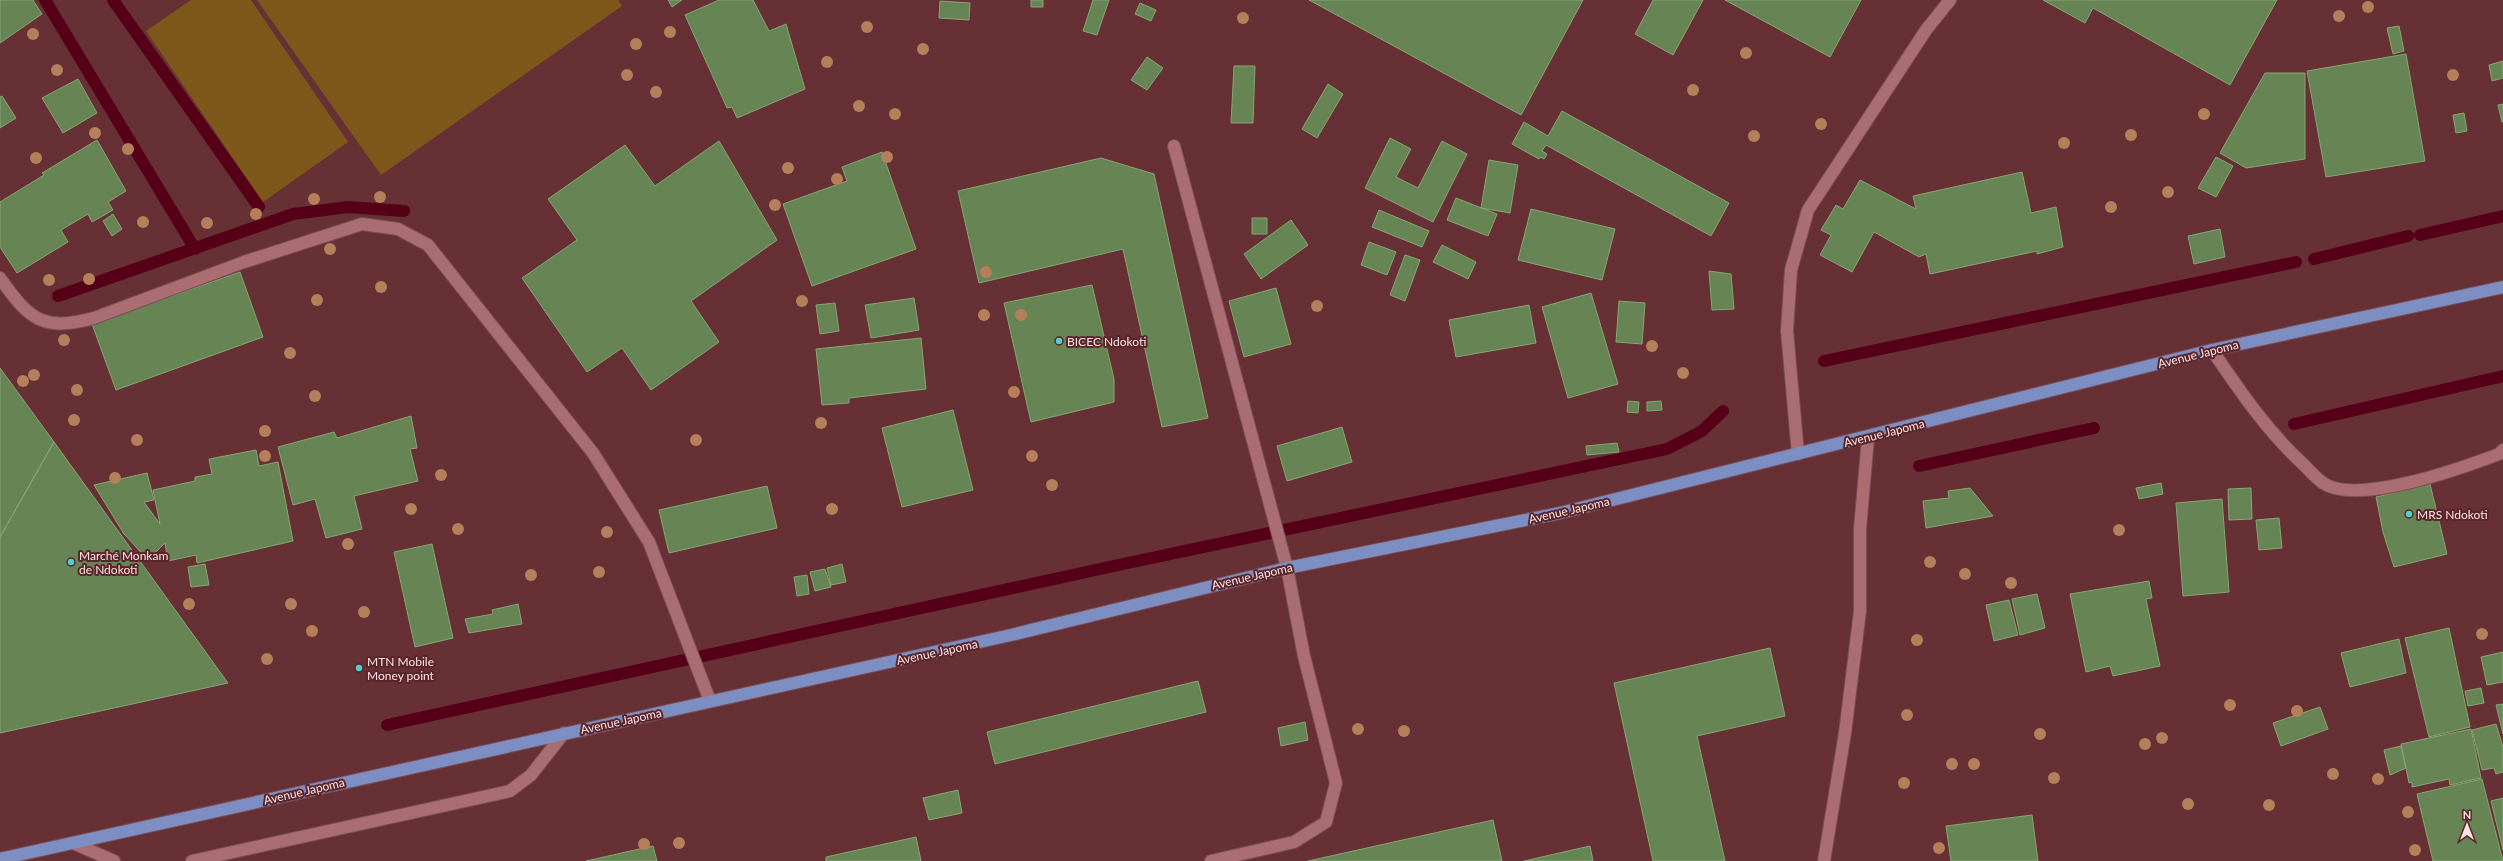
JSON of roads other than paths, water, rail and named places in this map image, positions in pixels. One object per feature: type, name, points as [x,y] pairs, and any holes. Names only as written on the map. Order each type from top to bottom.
[{"type":"main road","name":"Avenue Japoma","points":[[0,859],[1011,635],[1287,568],[1560,513],[1868,438],[2212,350],[2503,287]]},
{"type":"lane","points":[[1798,454],[1787,331],[1791,270],[1808,210],[1926,30],[1950,0]]},
{"type":"lane","points":[[1174,146],[1287,568],[1304,656],[1336,783],[1326,822],[1294,842],[1212,861]]},
{"type":"lane","points":[[0,278],[19,306],[41,321],[69,325],[94,318],[244,262],[362,224],[398,229],[428,245],[593,453],[649,542],[710,702]]},
{"type":"lane","points":[[2212,350],[2250,407],[2290,453],[2324,484],[2357,492],[2403,484],[2455,471],[2499,454],[2503,450]]},
{"type":"lane","points":[[1824,861],[1845,733],[1860,610],[1860,529],[1868,438]]},
{"type":"lane","points":[[192,861],[510,791],[531,776],[564,733]]},
{"type":"lane","points":[[73,843],[114,861]]},
{"type":"waterway","points":[[45,0],[195,249]]},
{"type":"waterway","points":[[113,0],[259,207]]},
{"type":"waterway","points":[[58,296],[293,214],[348,207],[404,211]]},
{"type":"waterway","points":[[2420,235],[2503,216]]},
{"type":"waterway","points":[[2314,259],[2408,236]]},
{"type":"waterway","points":[[1824,361],[2296,262]]},
{"type":"waterway","points":[[2294,424],[2503,376]]},
{"type":"waterway","points":[[387,725],[1123,564],[1667,449],[1702,431],[1723,411]]},
{"type":"waterway","points":[[1919,466],[2094,428]]},
{"type":"place","name":"BICEC Ndokoti","points":[[1059,341]]},
{"type":"place","name":"MRS Ndokoti","points":[[2409,514]]},
{"type":"place","name":"Marché Monkam de Ndokoti","points":[[71,562]]},
{"type":"place","name":"MTN Mobile Money point","points":[[359,668]]}]
